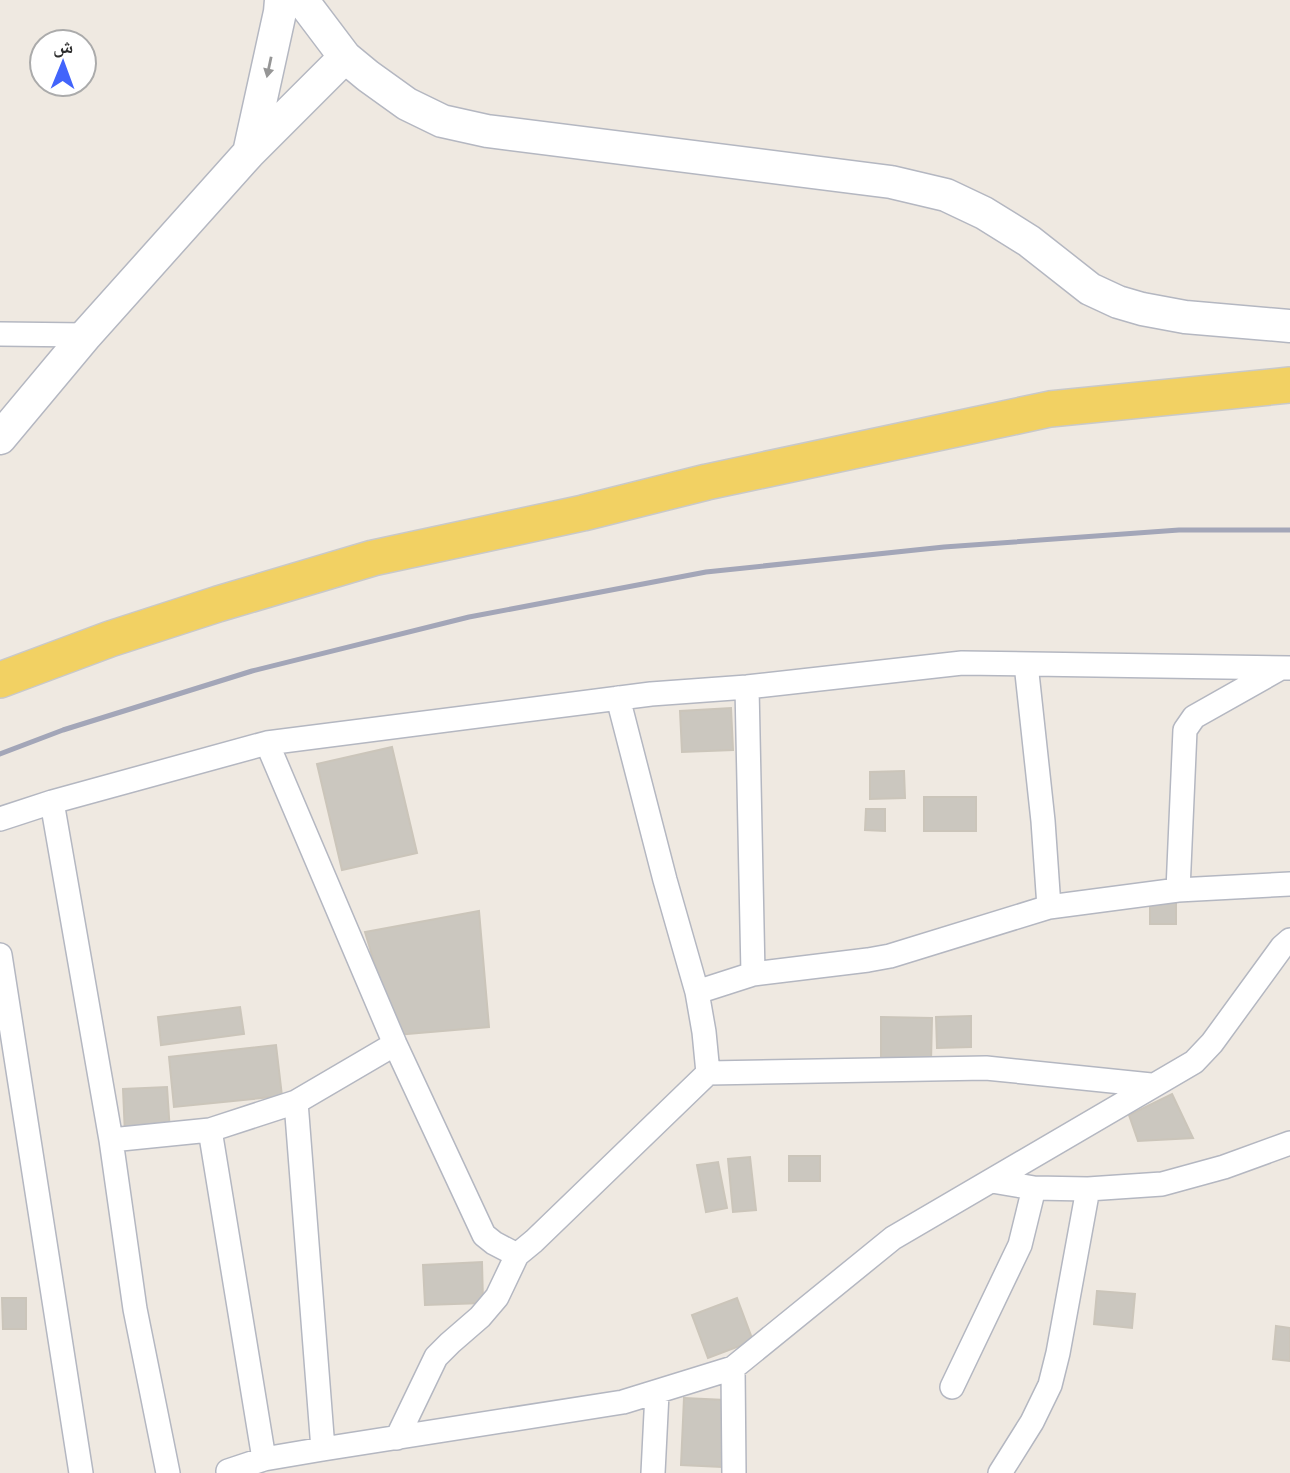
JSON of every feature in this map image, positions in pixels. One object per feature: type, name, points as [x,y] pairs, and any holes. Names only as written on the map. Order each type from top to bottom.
[{"type":"main road","points":[[248,154],[281,0]]},
{"type":"main road","points":[[302,0],[345,57],[407,104],[442,121],[487,131],[891,182],[946,195],[984,214],[1029,242],[1090,289],[1118,302],[1185,317],[1290,326]]},
{"type":"main road","points":[[0,438],[86,335],[248,154],[345,57]]},
{"type":"main road","points":[[0,680],[110,639],[373,558],[583,513],[707,482],[1051,409],[1290,385]]},
{"type":"street","points":[[0,334],[86,335]]},
{"type":"street","points":[[0,819],[52,802],[267,743],[651,694],[747,687],[962,663],[1285,668]]},
{"type":"street","points":[[1026,664],[1043,821],[1049,907]]},
{"type":"street","points":[[1178,890],[1185,730],[1194,716],[1285,668]]},
{"type":"street","points":[[747,687],[753,974]]},
{"type":"street","points":[[618,698],[697,992],[708,1073]]},
{"type":"street","points":[[267,743],[395,1044],[484,1235],[517,1255]]},
{"type":"street","points":[[52,802],[111,1140],[135,1309],[168,1473]]},
{"type":"street","points":[[697,992],[753,974],[890,956],[1049,907],[1178,890],[1290,884]]},
{"type":"street","points":[[226,1472],[264,1459],[623,1402],[733,1368],[893,1238],[1194,1062],[1212,1043],[1282,947],[1290,940]]},
{"type":"street","points":[[0,955],[81,1473]]},
{"type":"street","points":[[111,1140],[210,1130],[296,1102],[395,1044]]},
{"type":"street","points":[[397,1438],[436,1357],[480,1317],[497,1297],[517,1255],[708,1073],[986,1068],[1151,1085]]},
{"type":"street","points":[[296,1102],[323,1449]]},
{"type":"street","points":[[210,1130],[264,1459]]},
{"type":"street","points":[[992,1181],[1034,1188],[1088,1189],[1162,1184],[1224,1167],[1290,1143]]},
{"type":"street","points":[[952,1387],[1020,1245],[1034,1188]]},
{"type":"street","points":[[1000,1473],[1032,1422],[1050,1385],[1088,1189]]},
{"type":"street","points":[[733,1368],[734,1473]]},
{"type":"street","points":[[653,1473],[657,1393]]},
{"type":"building","points":[[731,708],[733,750],[682,752],[680,711]]},
{"type":"building","points":[[392,747],[417,853],[342,870],[317,764]]},
{"type":"building","points":[[904,771],[905,798],[870,799],[870,772]]},
{"type":"building","points":[[924,797],[976,797],[976,831],[924,831]]},
{"type":"building","points":[[866,809],[885,809],[885,831],[865,830]]},
{"type":"building","points":[[1150,899],[1176,900],[1176,924],[1150,924]]},
{"type":"building","points":[[479,911],[489,1027],[396,1035],[365,932]]},
{"type":"building","points":[[240,1007],[244,1034],[161,1045],[158,1017]]},
{"type":"building","points":[[971,1016],[971,1047],[937,1048],[936,1017]]},
{"type":"building","points":[[881,1017],[932,1018],[931,1062],[881,1061]]},
{"type":"building","points":[[276,1045],[282,1096],[174,1107],[169,1057]]},
{"type":"building","points":[[167,1087],[170,1132],[125,1135],[123,1089]]},
{"type":"building","points":[[1172,1094],[1193,1138],[1138,1141],[1129,1115]]},
{"type":"building","points":[[789,1156],[820,1156],[820,1181],[789,1181]]},
{"type":"building","points":[[750,1157],[756,1210],[733,1212],[728,1159]]},
{"type":"building","points":[[718,1162],[727,1208],[706,1212],[697,1165]]},
{"type":"building","points":[[482,1262],[483,1303],[425,1305],[423,1265]]},
{"type":"building","points":[[1097,1291],[1135,1294],[1132,1328],[1094,1324]]},
{"type":"building","points":[[2,1298],[26,1298],[26,1329],[3,1329]]},
{"type":"building","points":[[737,1298],[753,1341],[708,1358],[692,1315]]},
{"type":"building","points":[[1276,1326],[1290,1328],[1290,1361],[1273,1359]]},
{"type":"building","points":[[684,1398],[725,1400],[722,1467],[681,1465]]},
{"type":"railway","points":[[0,754],[63,730],[252,671],[469,617],[706,572],[944,547],[1179,530],[1290,530]]}]
